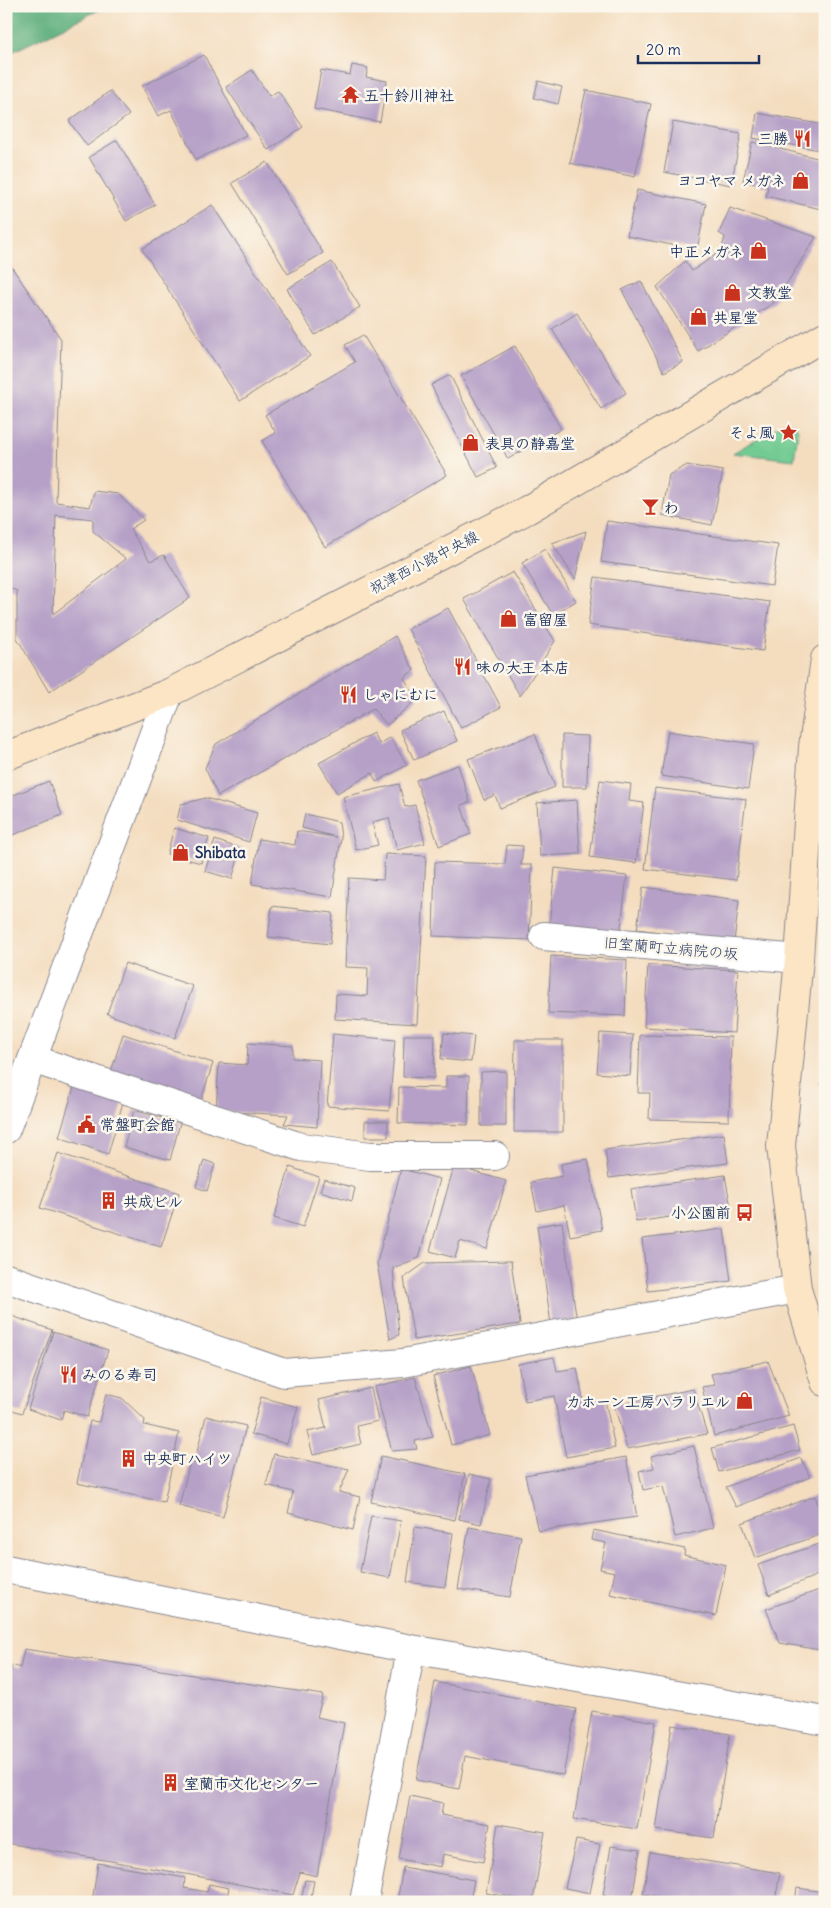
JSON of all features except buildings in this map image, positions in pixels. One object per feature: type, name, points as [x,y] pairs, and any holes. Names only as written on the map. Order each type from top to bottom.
[{"type":"main road","name":"祝津西小路中央線","points":[[6,756],[169,693],[527,510],[825,336]]},
{"type":"main road","points":[[825,659],[819,748],[782,1146],[797,1289],[825,1382]]},
{"type":"street","points":[[6,1129],[169,693]]},
{"type":"street","name":"旧室蘭町立病院の坂","points":[[544,936],[799,959]]},
{"type":"street","points":[[32,1059],[301,1147],[370,1156],[495,1156]]},
{"type":"street","points":[[6,1278],[284,1373],[403,1363],[797,1289]]},
{"type":"street","points":[[6,1568],[411,1649],[825,1721]]},
{"type":"street","points":[[364,1902],[411,1649]]},
{"type":"green space","points":[[6,6],[107,6],[6,55]]},
{"type":"green space","points":[[782,424],[795,425],[798,430],[794,460],[733,453]]},
{"type":"place","name":"五十鈴川神社","points":[[350,95]]},
{"type":"place","name":"三勝","points":[[802,138]]},
{"type":"place","name":"ヨコヤマ メガネ","points":[[800,180]]},
{"type":"place","name":"中正メガネ","points":[[758,251]]},
{"type":"place","name":"文教堂","points":[[733,292]]},
{"type":"place","name":"共星堂","points":[[699,317]]},
{"type":"place","name":"そよ風","points":[[788,432]]},
{"type":"place","name":"表具の静嘉堂","points":[[471,443]]},
{"type":"place","name":"わ","points":[[650,507]]},
{"type":"place","name":"富留屋","points":[[509,619]]},
{"type":"place","name":"味の大王 本店","points":[[462,667]]},
{"type":"place","name":"しゃにむに","points":[[349,694]]},
{"type":"place","name":"Shibata","points":[[181,852]]},
{"type":"place","name":"常盤町会館","points":[[86,1124]]},
{"type":"place","name":"共成ビル","points":[[109,1201]]},
{"type":"place","name":"小公園前","points":[[745,1212]]},
{"type":"place","name":"みのる寿司","points":[[68,1374]]},
{"type":"place","name":"カホーン工房ハラリエル","points":[[744,1401]]},
{"type":"place","name":"中央町ハイツ","points":[[128,1458]]},
{"type":"place","name":"室蘭市文化センター","points":[[170,1783]]}]
